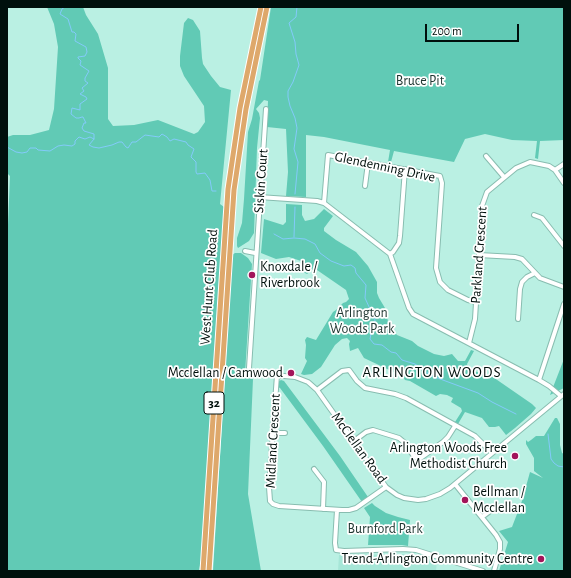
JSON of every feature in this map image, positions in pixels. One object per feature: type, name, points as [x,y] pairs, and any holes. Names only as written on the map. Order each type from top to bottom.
[{"type":"main road","name":"West Hunt Club Road","points":[[203,571],[228,189],[240,108],[261,7]]},
{"type":"main road","name":"West Hunt Club Road","points":[[209,571],[234,190],[246,109],[267,7]]},
{"type":"street","name":"Siskin Court","points":[[249,371],[255,253],[266,109]]},
{"type":"street","name":"Glendenning Drive","points":[[324,203],[328,155],[440,176],[442,183],[436,268],[440,282],[448,290],[468,300],[476,302]]},
{"type":"street","points":[[486,156],[504,177]]},
{"type":"street","name":"Parkland Crescent","points":[[469,343],[475,319],[482,206],[484,198],[487,192],[519,165],[530,162],[549,166],[555,170]]},
{"type":"street","points":[[365,186],[368,163]]},
{"type":"street","points":[[564,164],[555,170],[564,183]]},
{"type":"street","points":[[390,254],[399,243],[405,169]]},
{"type":"street","points":[[259,197],[317,201],[324,203],[390,254],[409,308],[413,314],[539,380],[563,395]]},
{"type":"street","points":[[534,215],[542,218],[564,246]]},
{"type":"street","points":[[246,252],[255,253]]},
{"type":"street","points":[[479,255],[515,257],[522,259],[534,273],[547,281],[564,287]]},
{"type":"street","points":[[518,319],[520,289],[522,282],[534,273]]},
{"type":"street","points":[[539,380],[564,304]]},
{"type":"street","points":[[317,390],[342,371],[349,370],[357,381],[365,388],[395,394],[406,398],[475,436],[492,453]]},
{"type":"street","name":"McClellan Road","points":[[249,371],[254,374],[277,375],[302,379],[308,382],[317,390],[386,486],[391,491],[404,498],[418,500],[440,494],[455,484],[563,395]]},
{"type":"street","name":"Midland Crescent","points":[[277,375],[269,487],[270,501],[279,506],[349,510],[356,508],[386,486]]},
{"type":"street","points":[[354,441],[366,432],[373,430],[399,438],[419,459],[443,442],[455,426]]},
{"type":"street","points":[[273,433],[285,433]]},
{"type":"street","points":[[314,469],[324,482],[323,509]]},
{"type":"street","points":[[455,484],[500,542],[500,549],[494,571]]},
{"type":"street","points":[[482,517],[497,506]]},
{"type":"street","points":[[337,510],[336,550],[416,550],[483,571]]},
{"type":"shaded area","points":[[413,554],[437,561],[436,571],[338,571],[339,555]]},
{"type":"green space","points":[[47,7],[83,7],[86,15],[98,34],[108,68],[108,119],[113,126],[134,125],[158,120],[194,134],[198,132],[205,122],[204,106],[184,76],[180,66],[184,23],[188,18],[193,20],[200,31],[203,64],[220,87],[231,90],[220,204],[224,207],[202,555],[199,571],[7,571],[7,249],[10,176],[7,173],[7,137],[13,135],[30,135],[49,130],[54,109],[58,47],[54,24]]},
{"type":"green space","name":"Bruce Pit","points":[[271,7],[564,7],[564,140],[540,141],[538,159],[535,158],[537,141],[512,140],[485,134],[465,139],[454,162],[394,151],[391,162],[388,162],[390,150],[306,135],[306,197],[286,196],[288,172],[286,129],[267,127],[268,101],[264,100],[256,109],[260,118],[257,148],[254,233],[249,241],[238,248],[237,238],[242,223],[248,132],[260,80]]},
{"type":"green space","name":"Arlington Woods Park","points":[[286,204],[302,205],[302,215],[305,221],[314,219],[324,209],[333,216],[324,228],[324,231],[356,252],[368,266],[377,282],[377,293],[385,308],[389,326],[397,335],[412,341],[418,346],[434,354],[444,356],[452,354],[458,361],[465,361],[471,350],[474,351],[467,364],[468,367],[477,372],[490,375],[532,404],[536,408],[531,414],[506,435],[499,426],[489,427],[482,418],[465,412],[458,424],[455,422],[462,411],[461,408],[451,402],[453,398],[440,394],[436,396],[410,381],[405,380],[402,376],[364,358],[358,348],[350,351],[350,341],[347,338],[342,339],[335,345],[321,367],[312,374],[301,374],[307,361],[305,358],[305,340],[307,337],[316,340],[333,312],[349,299],[346,290],[317,270],[312,270],[307,274],[303,272],[305,266],[304,262],[289,257],[276,259],[261,253],[264,219],[283,225],[286,222]]},
{"type":"green space","points":[[235,253],[241,253],[248,258],[252,264],[245,373],[253,379],[248,494],[261,571],[213,571],[232,255]]},
{"type":"green space","points":[[564,359],[564,388],[550,395]]},
{"type":"green space","points":[[281,380],[284,381],[340,456],[368,497],[362,502],[323,446],[278,387],[278,382]]},
{"type":"green space","points":[[555,418],[557,418],[560,424],[560,445],[562,453],[564,454],[564,571],[499,571],[508,542],[499,531],[512,527],[522,501],[530,472],[543,478],[534,471],[534,458],[526,444],[526,440],[528,442],[536,436],[544,436]]},
{"type":"green space","name":"Burnford Park","points":[[372,503],[386,513],[410,520],[408,546],[368,545],[370,517],[364,508]]},
{"type":"waterway","points":[[65,7],[62,9],[60,14],[68,19],[72,32],[76,34],[75,41],[86,47],[87,52],[85,56],[78,57],[81,61],[80,65],[89,71],[85,78],[85,81],[88,83],[82,88],[84,91],[80,94],[87,99],[80,104],[80,110],[72,108],[71,114],[76,118],[83,117],[86,123],[84,123],[82,128],[84,131],[94,134],[94,139],[89,145],[99,148],[122,142],[128,148],[132,142],[136,142],[145,135],[159,137],[162,134],[170,141],[174,139],[186,142],[194,149],[191,157],[196,162],[197,174],[205,173],[210,180],[212,191],[216,191]]},
{"type":"waterway","points":[[295,194],[298,162],[294,149],[297,128],[290,106],[288,91],[299,65],[295,42],[289,23],[296,17],[297,7]]},
{"type":"waterway","points":[[7,147],[16,152],[22,153],[27,152],[30,148],[50,151],[58,146],[72,146],[79,137],[85,139],[90,137],[94,139]]},
{"type":"waterway","points":[[294,237],[295,207]]},
{"type":"waterway","points":[[274,234],[283,239],[305,239],[315,244],[320,253],[331,261],[344,266],[351,265],[355,268],[356,273],[366,285],[365,298],[375,320],[370,339],[374,344],[382,345],[391,352],[396,353],[402,360],[415,364],[432,376],[478,393],[516,414]]},
{"type":"waterway","points":[[548,434],[551,459],[558,466],[564,467]]},
{"type":"place","name":"Knoxdale / Riverbrook","points":[[252,275]]},
{"type":"place","name":"Mcclellan / Camwood","points":[[291,373]]},
{"type":"place","name":"Arlington Woods Free Methodist Church","points":[[515,456]]},
{"type":"place","name":"Bellman / Mcclellan","points":[[465,500]]},
{"type":"place","name":"Trend-Arlington Community Centre","points":[[541,559]]},
{"type":"district","name":"ARLINGTON WOODS","points":[[432,372]]}]
